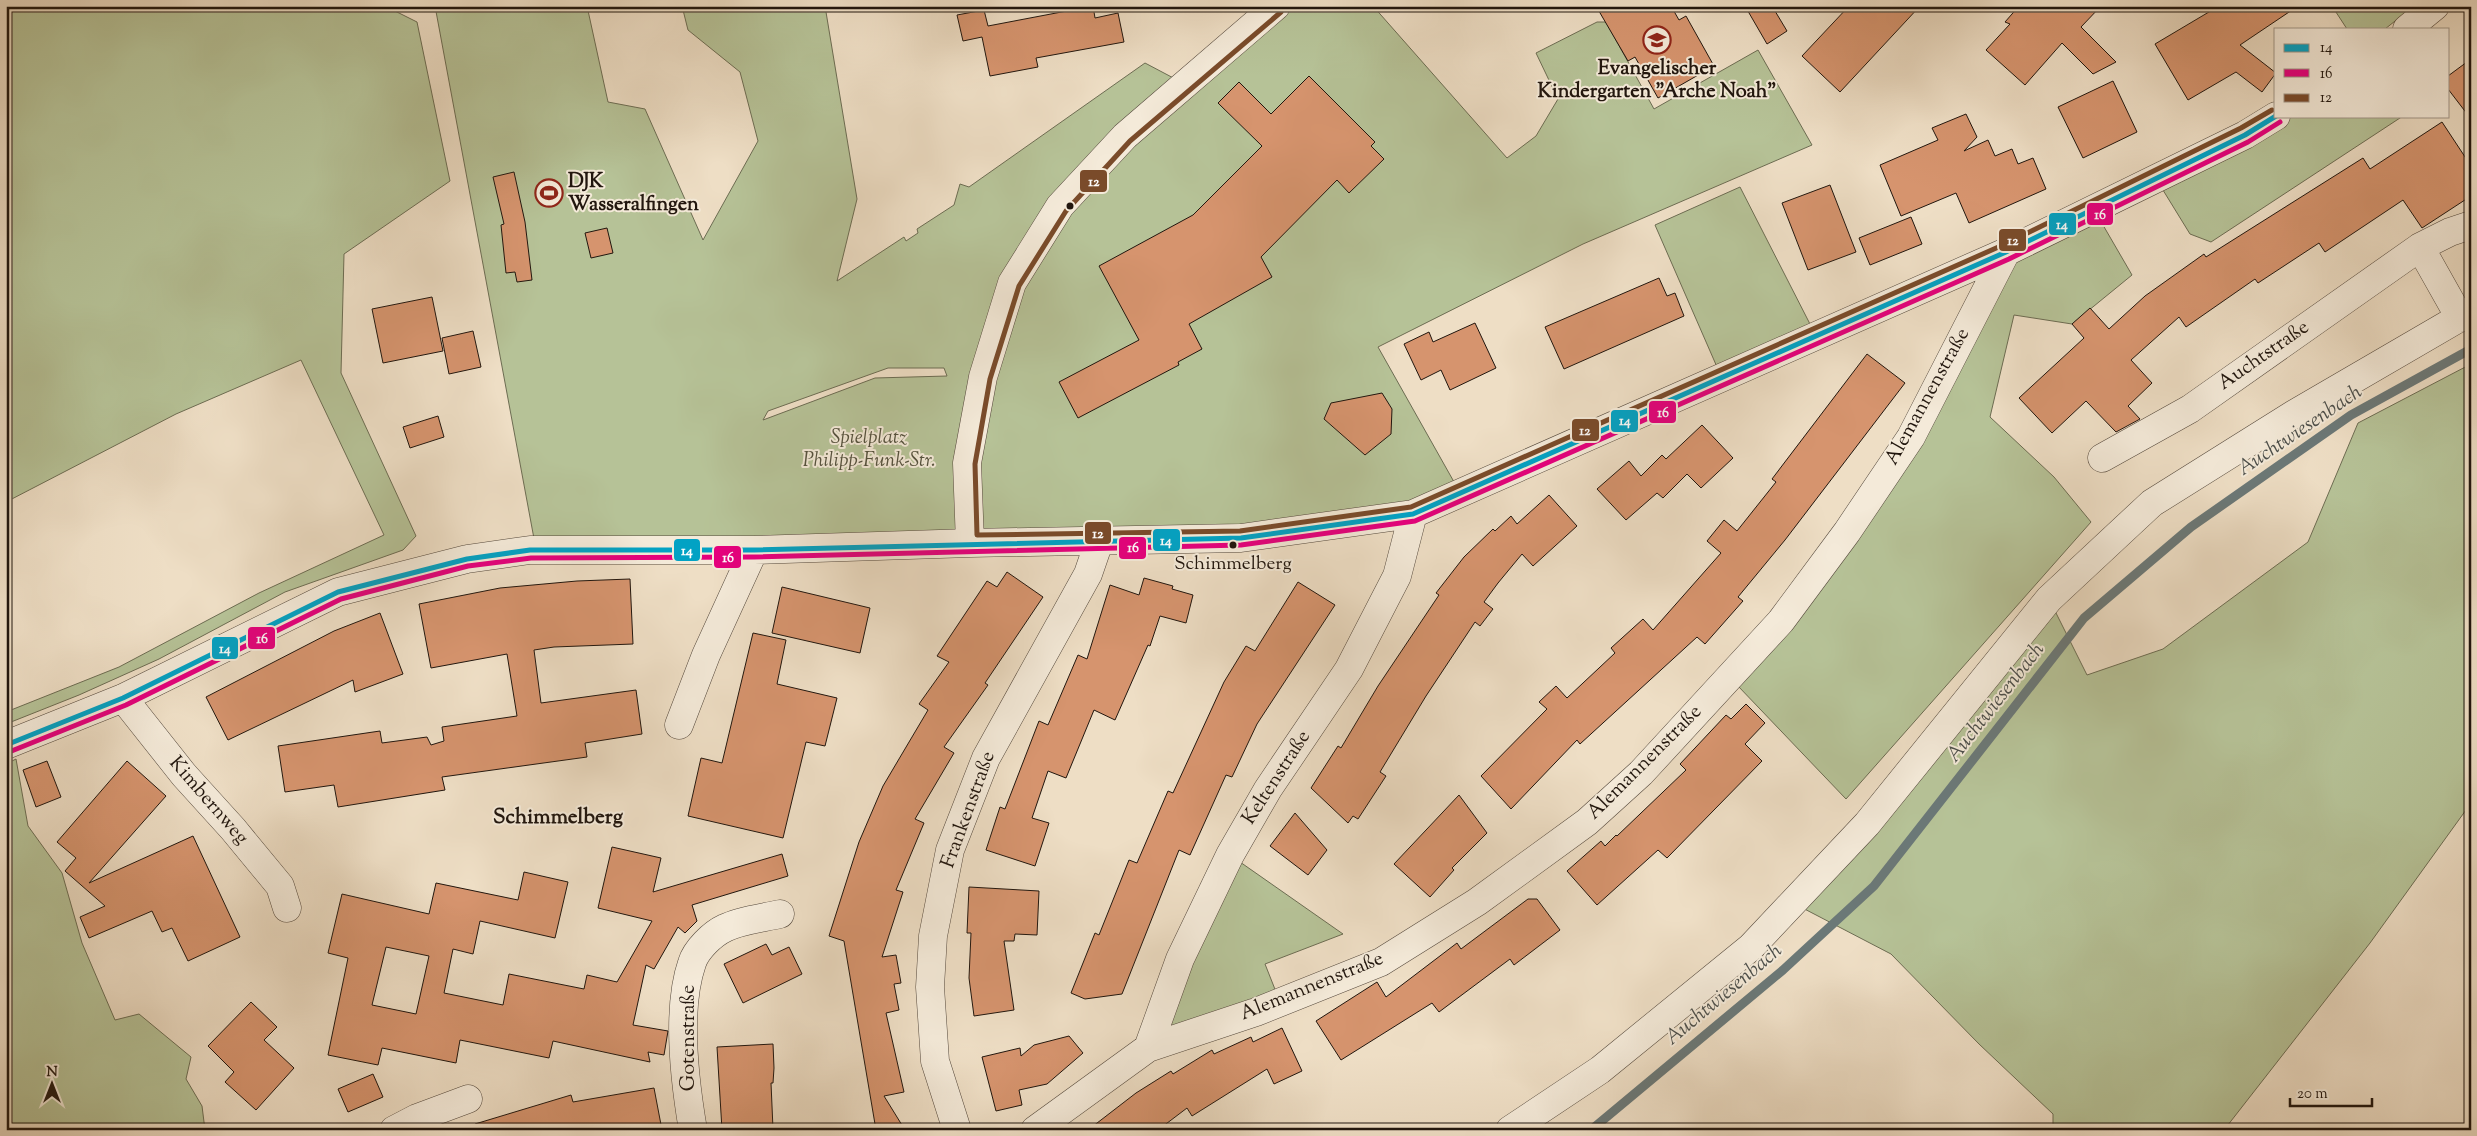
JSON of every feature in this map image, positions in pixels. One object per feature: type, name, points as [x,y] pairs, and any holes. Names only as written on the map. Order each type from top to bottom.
[{"type":"street","points":[[970,543],[967,463],[983,377],[1012,283],[1060,206],[1125,136],[1276,6]]},
{"type":"street","points":[[2408,28],[2434,6]]},
{"type":"street","points":[[6,745],[122,698],[338,592],[467,559],[530,550],[754,550],[970,543],[1241,538],[1413,514],[2006,252],[2244,134],[2274,117]]},
{"type":"street","name":"Auchtstraße","points":[[2102,458],[2190,409],[2420,247],[2450,232],[2471,225]]},
{"type":"street","points":[[1510,1130],[1600,1070],[1751,947],[1867,824],[2049,598],[2152,503],[2294,414],[2465,314],[2420,247]]},
{"type":"street","name":"Alemannenstraße","points":[[1035,1130],[1148,1048],[1256,1012],[1381,962],[1477,902],[1572,833],[1641,773],[1781,621],[1847,532],[1911,437],[2006,252]]},
{"type":"street","name":"Keltenstraße","points":[[1148,1048],[1180,959],[1230,855],[1268,789],[1349,669],[1398,576],[1413,514]]},
{"type":"street","name":"Frankenstraße","points":[[957,1130],[936,1061],[930,987],[933,936],[950,850],[986,758],[1088,574],[1099,542]]},
{"type":"street","points":[[679,725],[706,655],[754,550]]},
{"type":"street","name":"Kimbernweg","points":[[122,698],[184,775],[233,829],[280,886],[287,908]]},
{"type":"street","name":"Gotenstraße","points":[[693,1130],[684,1075],[686,989],[692,962],[703,944],[725,928],[780,914]]},
{"type":"street","points":[[394,1130],[416,1118],[468,1099]]},
{"type":"green space","points":[[6,6],[385,6],[417,22],[450,181],[344,254],[341,373],[416,536],[403,550],[285,592],[159,659],[79,695],[6,724],[6,712],[119,667],[259,593],[384,535],[301,360],[176,414],[6,502]]},
{"type":"green space","name":"Spielplatz Philipp-Funk-Str.","points":[[435,6],[587,6],[608,102],[645,109],[703,240],[758,141],[740,72],[688,30],[682,6],[825,6],[857,199],[837,281],[904,237],[906,241],[918,233],[917,229],[954,205],[960,184],[969,187],[1145,63],[1181,82],[1007,282],[965,538],[535,544]],"holes":[[[888,368],[944,368],[947,376],[875,378],[763,420],[768,411]]]},
{"type":"green space","points":[[1283,6],[1373,6],[1507,158],[1536,136],[1558,99],[1536,53],[1597,22],[1606,22],[1654,109],[1758,50],[1812,145],[1583,244],[1378,347],[1458,489],[1411,508],[1241,533],[975,538],[972,466],[1017,285],[1065,208]]},
{"type":"green space","points":[[2332,6],[2414,6],[2386,28],[2346,28]]},
{"type":"green space","points":[[2280,118],[2400,118],[2211,242],[2190,234],[2158,182]]},
{"type":"green space","points":[[1740,187],[1811,326],[1717,367],[1655,225]]},
{"type":"green space","points":[[2096,213],[2132,275],[2072,324],[2014,315],[1990,417],[2054,477],[2091,522],[1846,799],[1738,686],[2012,256]]},
{"type":"green space","points":[[2471,364],[2471,803],[2370,943],[2224,1130],[2053,1130],[2053,1114],[1979,1044],[1891,954],[1793,903],[2049,599],[2087,675],[2163,649],[2308,542],[2358,423]]},
{"type":"green space","points":[[16,759],[28,826],[62,873],[82,943],[115,1020],[139,1014],[191,1057],[186,1079],[202,1106],[205,1130],[6,1130],[6,764]]},
{"type":"green space","points":[[1230,855],[1343,934],[1265,964],[1280,1002],[1148,1048]]},
{"type":"building","points":[[1093,6],[1095,18],[1118,13],[1124,42],[1036,58],[1038,67],[990,76],[982,37],[963,41],[957,15],[984,10],[988,26]]},
{"type":"building","name":"Evangelischer Kindergarten \"Arche Noah\"","points":[[1596,6],[1671,6],[1679,20],[1686,16],[1714,66],[1658,98],[1635,57],[1628,61]]},
{"type":"building","points":[[1745,6],[1772,6],[1787,31],[1767,44]]},
{"type":"building","points":[[1849,6],[1920,6],[1840,92],[1802,56]]},
{"type":"building","points":[[2019,6],[2101,6],[2081,27],[2116,62],[2093,74],[2062,43],[2025,85],[1986,50],[2010,24],[2005,22]]},
{"type":"building","points":[[2219,6],[2298,6],[2240,45],[2274,71],[2274,76],[2262,92],[2236,72],[2188,100],[2155,44]]},
{"type":"building","points":[[2471,59],[2471,119],[2450,92],[2450,75]]},
{"type":"building","points":[[1309,76],[1375,142],[1371,146],[1384,159],[1349,193],[1337,180],[1261,257],[1272,277],[1189,324],[1202,349],[1178,362],[1179,365],[1078,418],[1059,382],[1139,340],[1099,266],[1193,215],[1262,146],[1218,103],[1239,82],[1271,114]]},
{"type":"building","points":[[2113,81],[2137,132],[2083,158],[2058,107]]},
{"type":"building","points":[[1966,114],[1977,137],[1964,151],[1988,140],[1995,156],[2012,149],[2018,164],[2033,158],[2046,189],[1969,223],[1956,193],[1901,216],[1880,165],[1938,140],[1932,128]]},
{"type":"building","points":[[2442,122],[2471,166],[2471,196],[2422,228],[2403,200],[2325,252],[2319,243],[2258,283],[2255,279],[2186,327],[2179,317],[2131,360],[2152,383],[2128,406],[2140,419],[2116,432],[2086,401],[2052,433],[2019,398],[2084,338],[2072,324],[2090,308],[2109,329],[2145,296],[2204,254],[2206,257],[2363,158],[2370,169]]},
{"type":"building","points":[[514,172],[525,222],[532,280],[517,282],[515,272],[506,273],[501,225],[504,224],[493,177]]},
{"type":"building","points":[[1830,185],[1856,252],[1808,270],[1782,203]]},
{"type":"building","points":[[1911,217],[1922,244],[1870,265],[1859,238]]},
{"type":"building","points":[[607,228],[613,253],[591,258],[585,233]]},
{"type":"building","points":[[1659,278],[1667,296],[1675,293],[1684,316],[1564,369],[1545,327]]},
{"type":"building","points":[[432,297],[443,351],[383,363],[372,309]]},
{"type":"building","points":[[1475,323],[1496,368],[1450,390],[1441,370],[1421,380],[1404,344],[1429,332],[1433,342]]},
{"type":"building","points":[[473,331],[481,367],[449,374],[442,338]]},
{"type":"building","points":[[1867,354],[1905,383],[1785,540],[1738,597],[1743,601],[1705,644],[1697,637],[1580,744],[1577,740],[1511,809],[1481,776],[1547,709],[1539,702],[1556,686],[1567,698],[1615,653],[1611,648],[1643,619],[1653,630],[1721,553],[1707,541],[1724,520],[1737,531],[1776,482],[1772,479]]},
{"type":"building","points":[[1382,393],[1392,409],[1391,434],[1365,455],[1324,419],[1331,403]]},
{"type":"building","points":[[438,416],[444,437],[410,448],[403,427]]},
{"type":"building","points":[[1702,425],[1733,458],[1701,488],[1687,474],[1663,498],[1657,493],[1626,520],[1597,489],[1629,461],[1641,476],[1662,455],[1666,459]]},
{"type":"building","points":[[1549,495],[1577,526],[1533,566],[1522,554],[1498,583],[1484,602],[1493,609],[1480,626],[1475,622],[1426,696],[1380,772],[1386,776],[1358,819],[1353,816],[1348,823],[1311,788],[1338,746],[1341,748],[1378,686],[1439,595],[1436,593],[1464,557],[1493,529],[1495,531],[1511,516],[1517,524]]},
{"type":"building","points":[[1007,572],[1043,597],[985,683],[988,685],[944,747],[954,753],[915,819],[924,823],[896,890],[903,892],[882,957],[896,955],[901,983],[894,984],[899,1010],[886,1013],[904,1092],[884,1096],[905,1130],[876,1130],[844,941],[829,936],[859,842],[883,786],[928,710],[919,704],[949,662],[937,656],[987,581],[997,587]]},
{"type":"building","points":[[1144,578],[1173,586],[1172,589],[1193,595],[1186,623],[1160,616],[1150,646],[1148,645],[1115,720],[1094,710],[1066,778],[1048,771],[1032,818],[1049,823],[1035,866],[986,850],[1000,807],[1005,809],[1039,721],[1048,725],[1078,655],[1087,659],[1110,585],[1139,595]]},
{"type":"building","points":[[630,579],[633,644],[554,647],[534,650],[541,703],[636,690],[642,734],[585,743],[587,757],[442,777],[445,790],[338,807],[334,785],[285,792],[278,746],[380,731],[382,743],[427,737],[431,745],[444,741],[442,727],[517,716],[507,654],[431,668],[419,604],[500,588],[577,581]]},
{"type":"building","points":[[1298,582],[1335,605],[1257,724],[1232,777],[1226,775],[1190,855],[1179,850],[1122,994],[1085,999],[1071,993],[1095,933],[1099,935],[1129,860],[1137,863],[1168,791],[1173,793],[1224,682],[1246,646],[1255,651]]},
{"type":"building","points":[[782,587],[870,608],[860,653],[772,633]]},
{"type":"building","points":[[380,613],[403,674],[355,692],[353,680],[228,740],[206,697],[334,631]]},
{"type":"building","points":[[753,633],[786,640],[777,684],[837,698],[825,746],[806,742],[783,838],[688,816],[701,758],[722,763]]},
{"type":"building","points":[[1746,704],[1765,723],[1745,744],[1762,761],[1667,858],[1658,850],[1597,905],[1567,871],[1601,841],[1605,846],[1617,836],[1686,770],[1680,764],[1726,715],[1731,719]]},
{"type":"building","points":[[47,761],[61,797],[36,807],[23,770]]},
{"type":"building","points":[[127,761],[166,796],[89,883],[193,836],[240,937],[188,961],[172,928],[162,932],[152,911],[89,938],[80,917],[105,906],[65,871],[76,858],[57,842]]},
{"type":"building","points":[[1459,795],[1487,833],[1452,868],[1454,870],[1430,897],[1394,864]]},
{"type":"building","points":[[1295,813],[1327,850],[1308,875],[1270,846]]},
{"type":"building","points":[[612,847],[661,858],[653,892],[782,854],[788,876],[692,905],[697,921],[685,933],[678,927],[654,969],[646,965],[633,1025],[668,1031],[664,1055],[648,1052],[650,1062],[553,1041],[549,1058],[460,1040],[456,1063],[382,1048],[378,1065],[328,1055],[348,958],[328,953],[342,894],[429,914],[436,883],[518,900],[524,872],[568,882],[555,938],[480,921],[473,954],[453,949],[444,993],[503,1005],[509,974],[584,989],[587,975],[617,982],[652,921],[598,908]],"holes":[[[386,947],[429,956],[416,1014],[372,1005]]]},
{"type":"building","points":[[969,887],[1039,891],[1037,935],[1015,934],[1014,941],[1004,941],[1014,1010],[974,1016],[969,978],[971,933],[967,933]]},
{"type":"building","points":[[1528,899],[1537,899],[1560,930],[1514,965],[1510,959],[1439,1012],[1432,1003],[1341,1060],[1316,1021],[1377,982],[1386,997],[1457,943],[1461,949]]},
{"type":"building","points":[[766,944],[772,955],[789,947],[802,974],[743,1003],[724,964]]},
{"type":"building","points":[[251,1002],[277,1027],[264,1040],[294,1068],[256,1110],[225,1082],[234,1072],[208,1046]]},
{"type":"building","points":[[1282,1028],[1302,1071],[1274,1084],[1267,1069],[1192,1116],[1187,1108],[1158,1130],[1088,1130],[1136,1093],[1171,1071],[1173,1074],[1212,1050],[1214,1054],[1251,1037],[1253,1042]]},
{"type":"building","points":[[1069,1036],[1083,1053],[1047,1084],[1019,1090],[1022,1105],[996,1111],[982,1057],[1020,1048],[1021,1056],[1034,1045]]},
{"type":"building","points":[[773,1044],[774,1068],[773,1083],[771,1083],[773,1129],[722,1130],[717,1047]]},
{"type":"building","points":[[373,1074],[383,1097],[348,1112],[338,1089]]},
{"type":"building","points":[[654,1088],[662,1130],[476,1130],[475,1124],[571,1095],[573,1102]]},
{"type":"waterway","name":"Auchtwiesenbach","points":[[1591,1130],[1783,970],[1874,886],[2084,618],[2191,527],[2351,415],[2471,349]]},
{"type":"transit line","name":"12","points":[[1281,12],[1130,141],[1066,211],[1019,286],[990,379],[975,464],[977,535],[1240,531],[1411,507],[2003,245],[2241,128],[2272,110]]},
{"type":"transit line","name":"14","points":[[6,745],[123,698],[338,592],[467,559],[530,550],[754,550],[1241,538],[1413,514],[2006,252],[2245,135],[2274,117]]},
{"type":"transit line","name":"16","points":[[9,752],[126,705],[341,599],[468,566],[531,558],[754,557],[1241,545],[1415,521],[2009,259],[2248,142],[2280,122]]},
{"type":"place","name":"Evangelischer Kindergarten \"Arche Noah\"","points":[[1657,40]]},
{"type":"place","name":"DJK Wasseralfingen","points":[[549,193]]},
{"type":"place","name":"Schimmelberg","points":[[1233,545]]},
{"type":"district","name":"Schimmelberg","points":[[558,818]]}]
